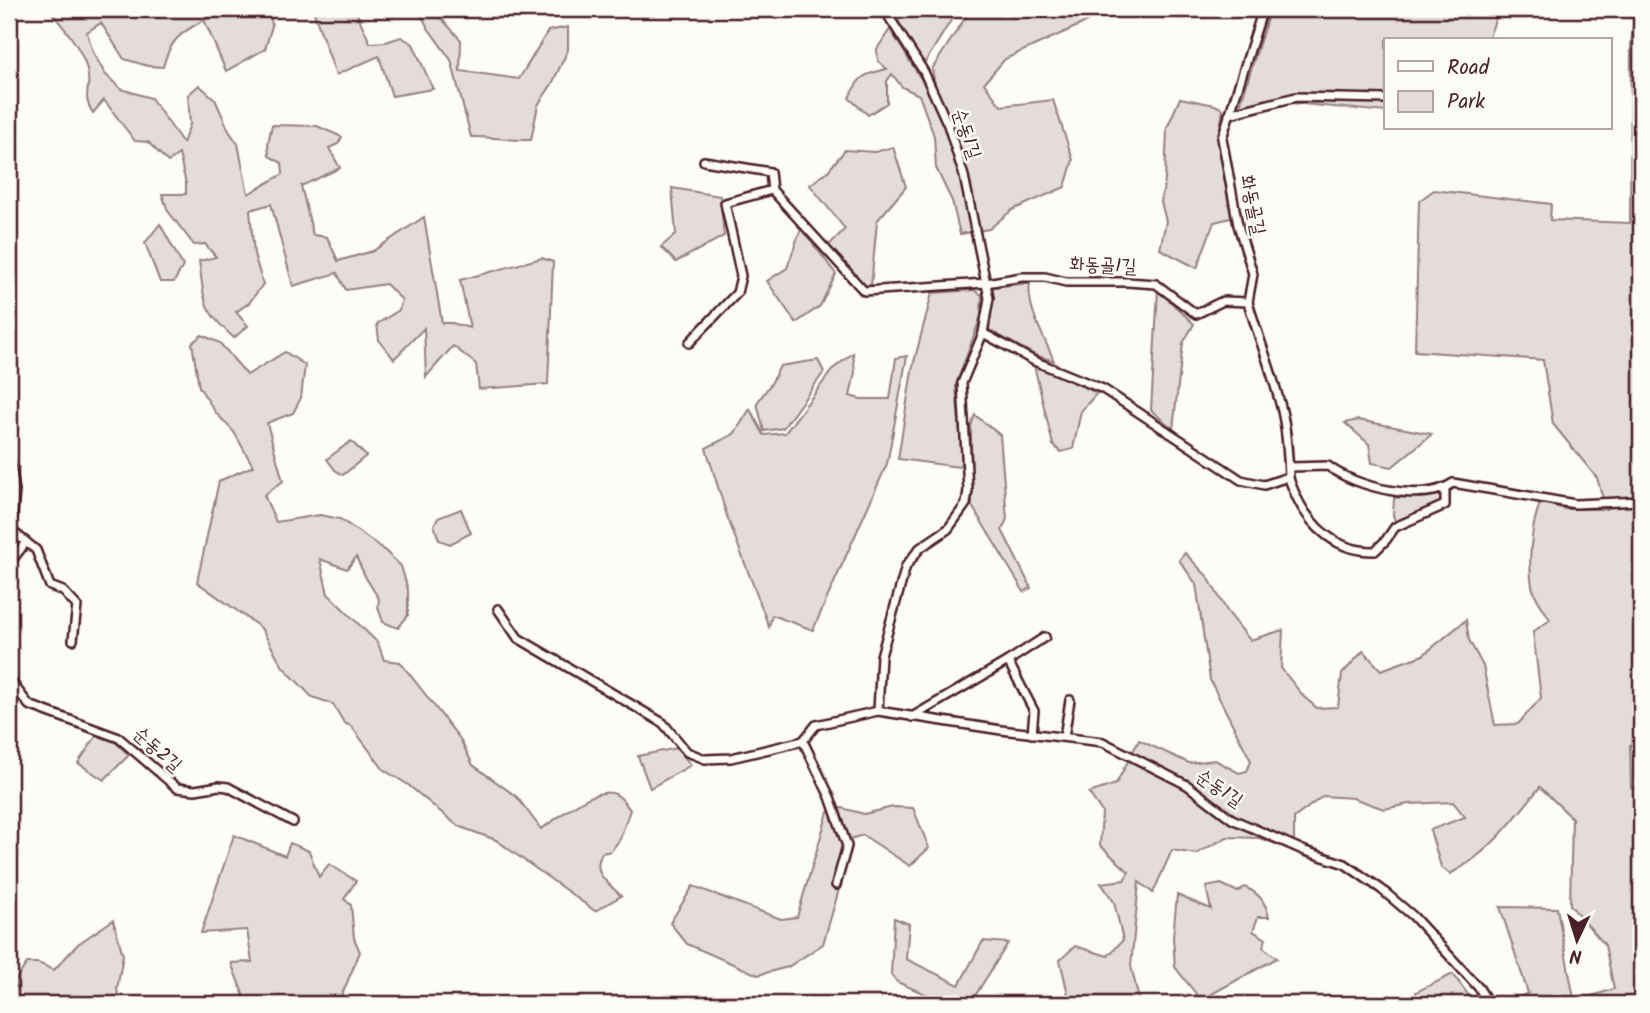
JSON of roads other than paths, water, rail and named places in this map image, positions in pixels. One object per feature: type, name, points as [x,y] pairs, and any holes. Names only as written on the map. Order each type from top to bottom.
[{"type":"street","name":"순동1길","points":[[878,711],[881,656],[905,566],[919,548],[948,529],[966,504],[968,490],[962,383],[983,333],[989,298],[964,176],[948,125],[923,72],[884,9]]},
{"type":"street","name":"화동골길","points":[[1248,302],[1253,274],[1238,225],[1222,138],[1263,9]]},
{"type":"street","points":[[1228,114],[1296,97],[1384,99]]},
{"type":"street","points":[[704,161],[770,172],[772,190],[863,291],[986,283]]},
{"type":"street","points":[[689,343],[737,293],[741,276],[725,203],[772,190]]},
{"type":"street","name":"화동골1길","points":[[986,283],[1022,277],[1045,277],[1066,282],[1156,284],[1196,314],[1223,301],[1248,302]]},
{"type":"street","points":[[1248,302],[1282,414],[1290,467],[1288,477],[1304,513],[1321,533],[1357,551],[1375,551],[1395,527],[1445,505],[1445,488]]},
{"type":"street","points":[[983,333],[1034,361],[1103,389],[1241,480],[1264,485],[1288,477]]},
{"type":"street","points":[[9,454],[15,491],[10,530],[36,550],[50,586],[63,591],[77,606],[74,640]]},
{"type":"street","points":[[1290,467],[1328,466],[1339,475],[1386,490],[1410,493],[1445,488],[1453,483],[1575,504],[1641,501]]},
{"type":"street","points":[[9,564],[26,542]]},
{"type":"street","points":[[498,609],[518,638],[663,723],[687,752],[705,759],[731,758],[803,741],[830,797],[847,846],[836,885]]},
{"type":"street","points":[[912,717],[1045,637]]},
{"type":"street","points":[[1008,661],[1034,711],[1032,734]]},
{"type":"street","name":"순동2길","points":[[9,679],[29,705],[119,737],[151,768],[177,788],[228,787],[293,822]]},
{"type":"street","points":[[1064,737],[1070,700]]},
{"type":"street","name":"순동1길","points":[[803,741],[816,725],[878,711],[1103,742],[1187,785],[1232,819],[1345,864],[1381,888],[1413,916],[1479,988],[1489,1004]]}]
